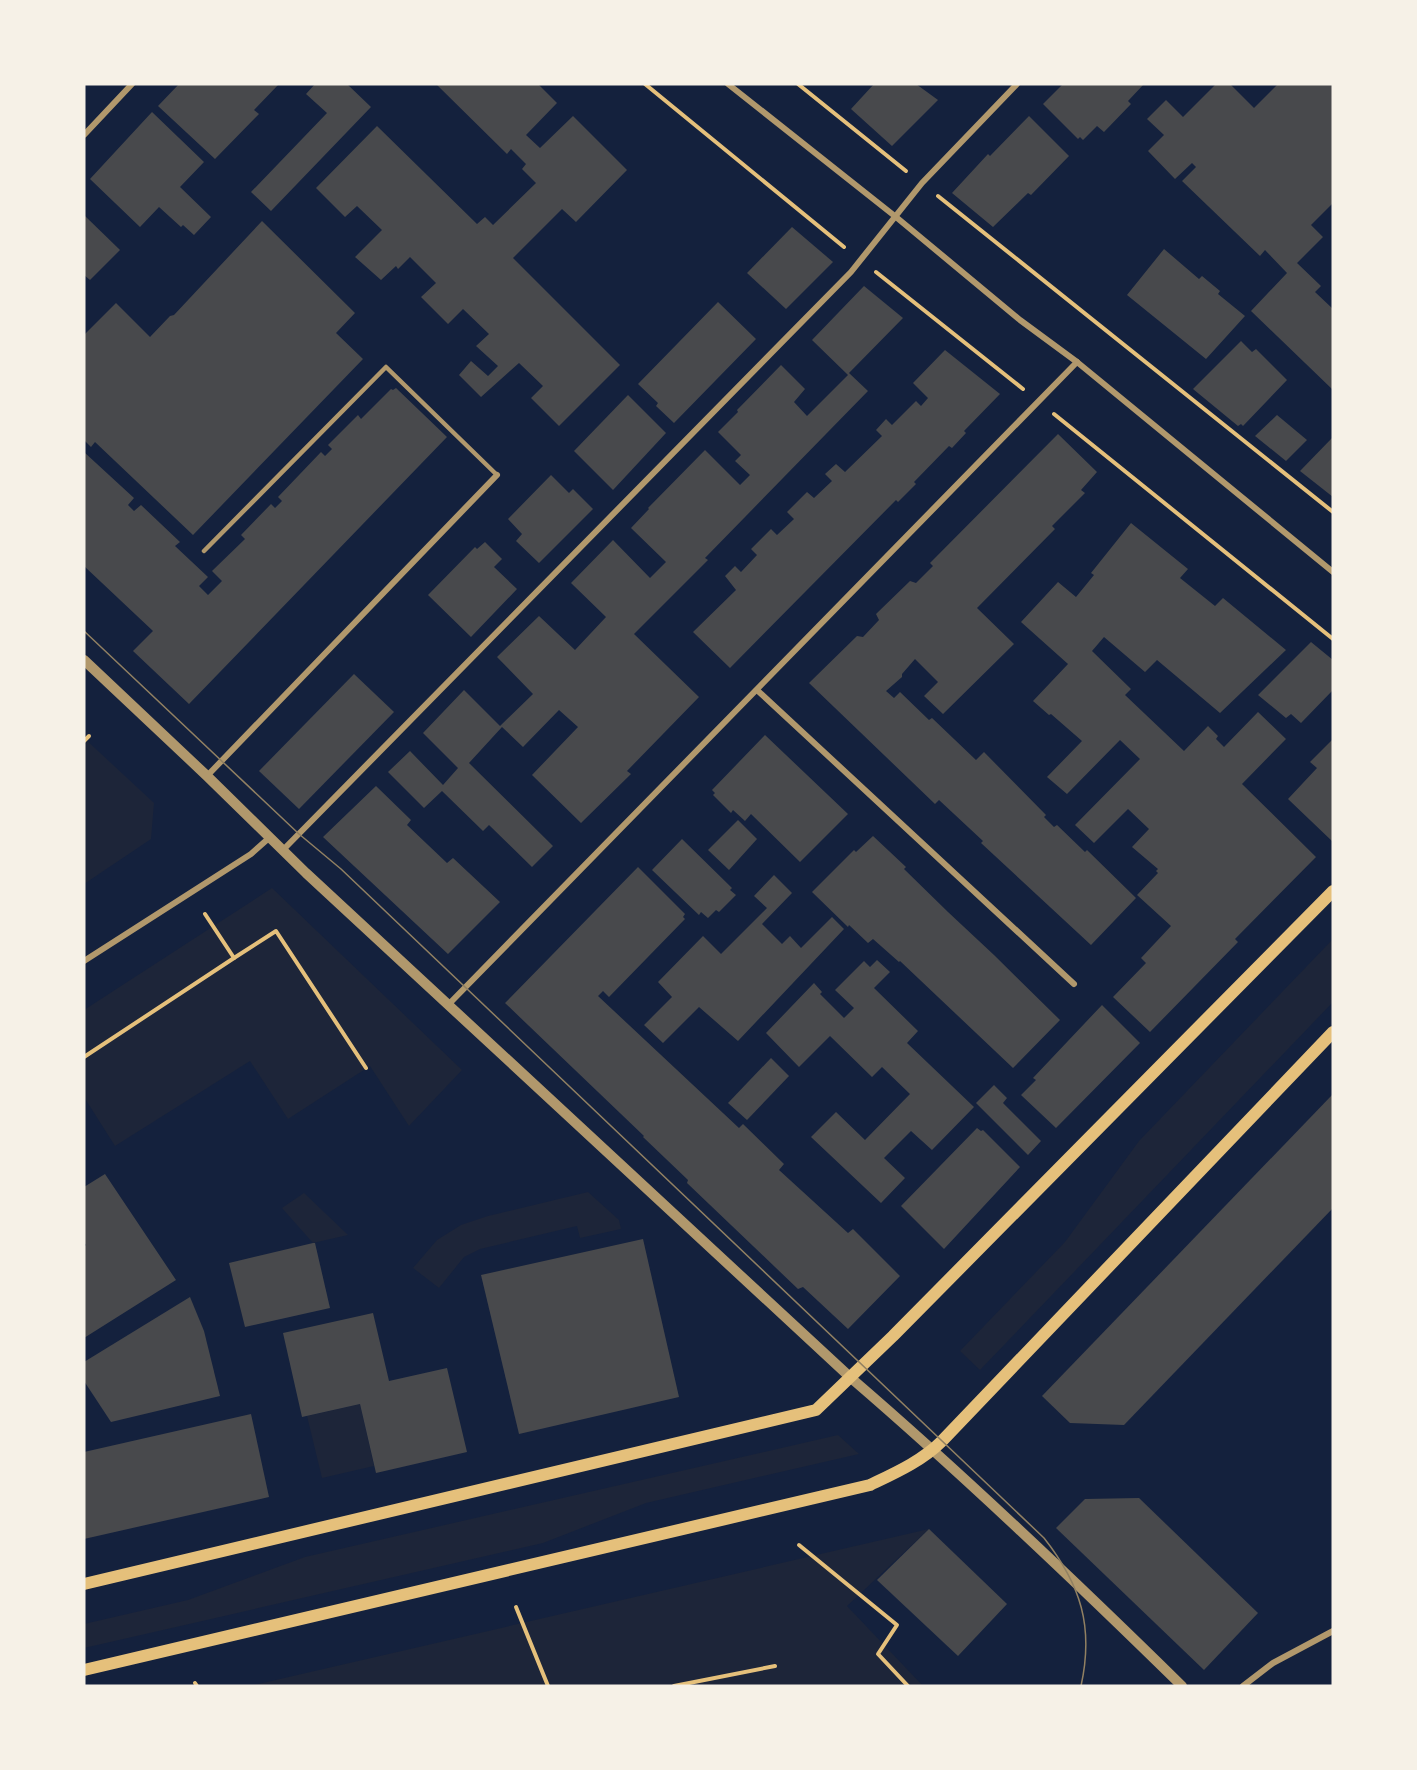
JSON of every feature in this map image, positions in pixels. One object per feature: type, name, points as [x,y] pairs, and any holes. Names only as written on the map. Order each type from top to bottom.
[{"type":"main road","points":[[84,1584],[816,1410],[851,1378],[1333,891]]},
{"type":"main road","points":[[84,1670],[870,1485],[896,1473],[934,1449],[1333,1032]]},
{"type":"street","points":[[84,135],[132,84]]},
{"type":"street","points":[[728,84],[896,217],[1020,320],[1077,362],[1333,572]]},
{"type":"street","points":[[282,851],[861,261],[922,183],[1017,84]]},
{"type":"street","points":[[448,1005],[1077,362]]},
{"type":"street","points":[[207,776],[497,475]]},
{"type":"street","points":[[84,660],[207,776],[282,851],[851,1378],[934,1449],[1064,1570],[1182,1686]]},
{"type":"street","points":[[757,690],[1074,984]]},
{"type":"street","points":[[84,961],[251,854],[270,838]]},
{"type":"street","points":[[1243,1686],[1273,1663],[1333,1631]]},
{"type":"lane","points":[[204,551],[386,367],[497,475]]},
{"type":"path","points":[[645,84],[861,261],[1040,402],[1333,639]]},
{"type":"path","points":[[798,84],[1333,512]]},
{"type":"path","points":[[84,741],[89,735]]},
{"type":"path","points":[[205,914],[234,958]]},
{"type":"path","points":[[84,1056],[276,931],[366,1068]]},
{"type":"path","points":[[799,1545],[897,1625],[878,1654],[908,1686]]},
{"type":"path","points":[[516,1607],[548,1686]]},
{"type":"path","points":[[674,1686],[775,1666]]},
{"type":"shaded area","points":[[84,738],[154,803],[151,839],[84,884]]},
{"type":"shaded area","points":[[272,888],[462,1070],[409,1126],[370,1066],[288,1119],[250,1061],[115,1146],[84,1097],[84,1010]]},
{"type":"shaded area","points":[[1333,939],[1333,1002],[980,1370],[960,1351],[1065,1242],[1139,1141]]},
{"type":"shaded area","points":[[588,1192],[619,1220],[621,1229],[580,1238],[577,1226],[480,1249],[464,1257],[439,1288],[413,1268],[437,1240],[461,1225],[488,1216]]},
{"type":"shaded area","points":[[304,1193],[348,1235],[313,1243],[282,1208]]},
{"type":"shaded area","points":[[360,1404],[374,1466],[322,1478],[307,1416]]},
{"type":"shaded area","points":[[838,1435],[859,1454],[646,1503],[543,1543],[84,1648],[84,1624],[188,1600],[305,1557]]},
{"type":"shaded area","points":[[929,1529],[847,1606],[923,1686],[250,1686]]},
{"type":"building","points":[[179,84],[279,84],[254,110],[259,114],[215,159],[158,106]]},
{"type":"building","points":[[315,84],[347,84],[371,107],[271,211],[251,192],[327,113],[306,94]]},
{"type":"building","points":[[436,84],[538,84],[557,103],[526,135],[540,148],[573,116],[627,170],[576,222],[562,209],[513,258],[620,365],[559,426],[531,398],[543,386],[519,363],[481,397],[459,375],[471,361],[488,376],[498,366],[476,346],[489,334],[463,309],[448,324],[421,297],[436,283],[410,257],[398,269],[396,266],[381,280],[355,257],[382,230],[357,206],[345,217],[316,188],[377,126],[477,224],[485,217],[493,225],[536,183],[522,169],[526,164],[511,149],[507,154]]},
{"type":"building","points":[[874,84],[916,84],[938,100],[892,146],[851,109]]},
{"type":"building","points":[[1063,84],[1144,84],[1128,101],[1131,104],[1104,132],[1097,126],[1083,140],[1080,137],[1078,139],[1043,104]]},
{"type":"building","points":[[1216,84],[1230,84],[1254,108],[1278,84],[1333,84],[1333,203],[1311,225],[1323,237],[1297,263],[1321,286],[1315,292],[1333,309],[1333,390],[1251,311],[1287,273],[1265,250],[1260,256],[1182,181],[1196,167],[1192,163],[1175,179],[1148,151],[1164,135],[1147,119],[1166,100],[1183,117]]},
{"type":"building","points":[[152,112],[204,162],[180,187],[211,217],[194,235],[183,225],[181,227],[159,207],[140,227],[90,179]]},
{"type":"building","points":[[1029,116],[1069,156],[1031,195],[1028,193],[993,227],[952,193],[988,154],[990,156]]},
{"type":"building","points":[[84,215],[120,250],[90,280],[84,275]]},
{"type":"building","points":[[262,221],[355,313],[336,333],[363,359],[193,535],[95,442],[91,447],[84,440],[84,335],[116,303],[150,337],[170,316],[174,315]]},
{"type":"building","points":[[792,227],[833,262],[786,309],[747,273]]},
{"type":"building","points":[[1164,249],[1199,279],[1202,276],[1220,291],[1218,294],[1245,316],[1206,359],[1127,295]]},
{"type":"building","points":[[864,286],[903,318],[849,373],[868,391],[705,558],[708,560],[634,634],[699,697],[627,771],[631,774],[581,823],[532,775],[578,727],[559,710],[523,747],[502,727],[469,763],[553,846],[532,867],[489,825],[483,831],[442,791],[424,808],[388,772],[410,751],[443,785],[458,768],[423,733],[464,690],[500,726],[533,694],[497,657],[539,616],[575,650],[606,617],[571,583],[613,540],[650,578],[666,562],[631,528],[705,450],[740,485],[750,475],[735,461],[741,455],[718,432],[781,365],[805,389],[794,402],[807,416],[848,375],[812,340]]},
{"type":"building","points":[[718,302],[756,339],[674,423],[656,406],[658,403],[638,384]]},
{"type":"building","points":[[1241,341],[1252,352],[1256,349],[1287,380],[1243,426],[1241,424],[1238,426],[1193,389]]},
{"type":"building","points":[[945,350],[1000,394],[964,431],[966,433],[952,448],[949,446],[914,482],[916,484],[898,502],[896,500],[730,668],[693,632],[736,590],[725,576],[735,566],[741,572],[757,555],[751,549],[771,529],[777,535],[794,519],[787,512],[807,492],[814,498],[832,481],[825,474],[836,464],[845,472],[882,436],[876,430],[886,419],[892,425],[916,401],[921,406],[928,398],[913,383]]},
{"type":"building","points":[[396,388],[447,437],[189,704],[133,651],[153,631],[84,566],[84,452],[134,498],[128,505],[134,511],[141,505],[180,542],[175,546],[208,577],[199,586],[208,595],[222,581],[212,571],[245,539],[241,535],[271,504],[275,508],[282,501],[278,497],[321,452],[325,456],[332,449],[328,445],[358,415],[361,419],[391,389]]},
{"type":"building","points":[[628,395],[666,433],[613,490],[574,451]]},
{"type":"building","points":[[1277,415],[1307,440],[1286,461],[1255,436]]},
{"type":"building","points":[[1058,434],[1097,472],[1081,490],[1085,493],[1052,526],[1055,529],[977,608],[1014,644],[943,714],[924,696],[938,682],[915,659],[902,677],[886,691],[894,698],[900,692],[929,720],[932,718],[976,760],[984,752],[1046,815],[1044,817],[1054,827],[1057,825],[1085,852],[1087,850],[1136,898],[1091,945],[981,843],[983,841],[939,800],[935,804],[809,683],[857,636],[863,637],[879,620],[876,614],[910,581],[916,583],[933,566],[930,563]]},
{"type":"building","points":[[1333,437],[1333,497],[1300,471]]},
{"type":"building","points":[[551,475],[569,493],[573,489],[593,509],[539,563],[516,541],[522,534],[508,519]]},
{"type":"building","points":[[1131,523],[1188,569],[1180,578],[1215,606],[1223,598],[1286,650],[1220,713],[1157,660],[1145,672],[1104,637],[1092,651],[1131,689],[1125,695],[1184,751],[1208,726],[1218,736],[1216,739],[1224,747],[1258,712],[1286,739],[1242,784],[1316,857],[1235,939],[1238,942],[1150,1032],[1113,997],[1146,963],[1141,958],[1171,926],[1137,895],[1158,873],[1156,871],[1158,869],[1132,847],[1149,829],[1128,809],[1094,843],[1075,825],[1140,759],[1120,740],[1067,794],[1047,777],[1082,741],[1033,701],[1068,664],[1021,622],[1058,582],[1076,597],[1094,575],[1091,573]]},
{"type":"building","points":[[485,542],[502,559],[494,567],[517,589],[471,637],[428,595],[475,547],[477,549]]},
{"type":"building","points":[[1311,642],[1333,660],[1333,690],[1301,723],[1291,714],[1286,718],[1258,695]]},
{"type":"building","points":[[354,674],[394,712],[299,809],[259,771]]},
{"type":"building","points":[[765,735],[848,814],[800,862],[751,814],[745,821],[733,810],[731,813],[713,795],[715,793],[712,790]]},
{"type":"building","points":[[1333,739],[1333,842],[1288,799],[1317,768],[1310,762]]},
{"type":"building","points":[[376,786],[411,820],[407,825],[447,863],[453,858],[500,902],[448,954],[323,837]]},
{"type":"building","points":[[738,820],[757,839],[729,870],[708,850]]},
{"type":"building","points":[[873,836],[1060,1020],[1013,1068],[900,961],[873,939],[868,943],[812,892],[854,850],[856,852]]},
{"type":"building","points":[[682,839],[732,888],[730,890],[736,895],[719,912],[716,910],[708,918],[701,912],[699,915],[652,870]]},
{"type":"building","points":[[638,867],[685,914],[683,917],[685,919],[609,997],[603,991],[598,996],[739,1128],[743,1124],[784,1164],[779,1170],[848,1233],[853,1229],[900,1276],[848,1329],[803,1287],[798,1289],[687,1183],[688,1180],[644,1136],[505,1003]]},
{"type":"building","points":[[774,875],[792,893],[762,924],[782,944],[790,936],[801,948],[832,917],[844,929],[738,1041],[699,1007],[663,1043],[644,1025],[672,997],[658,982],[703,936],[721,954],[767,908],[754,896]]},
{"type":"building","points":[[877,960],[890,972],[874,988],[918,1031],[907,1043],[974,1107],[932,1150],[911,1131],[884,1158],[905,1178],[881,1203],[811,1137],[836,1112],[865,1140],[910,1094],[882,1067],[872,1077],[830,1036],[799,1067],[766,1033],[814,983],[822,992],[820,994],[844,1018],[854,1008],[835,990],[864,961],[870,967]]},
{"type":"building","points":[[1102,1005],[1140,1043],[1056,1128],[1021,1095],[1036,1080],[1033,1078]]},
{"type":"building","points":[[771,1058],[789,1076],[747,1120],[728,1103]]},
{"type":"building","points":[[994,1085],[1007,1098],[1003,1103],[1041,1141],[1028,1155],[976,1103]]},
{"type":"building","points":[[1333,1094],[1333,1208],[1124,1425],[1070,1423],[1042,1396]]},
{"type":"building","points":[[977,1128],[983,1130],[1020,1167],[944,1249],[901,1206]]},
{"type":"building","points":[[105,1174],[176,1280],[84,1338],[84,1247],[86,1245],[84,1242],[84,1187]]},
{"type":"building","points":[[643,1239],[679,1397],[519,1434],[481,1275]]},
{"type":"building","points":[[315,1243],[330,1308],[245,1327],[229,1263]]},
{"type":"building","points":[[190,1297],[204,1331],[220,1396],[111,1422],[84,1381],[84,1362]]},
{"type":"building","points":[[373,1313],[389,1381],[447,1368],[467,1452],[376,1473],[360,1404],[302,1417],[283,1333]]},
{"type":"building","points":[[251,1414],[269,1497],[84,1539],[84,1452]]},
{"type":"building","points":[[1139,1498],[1258,1613],[1204,1670],[1056,1528],[1085,1499]]},
{"type":"building","points":[[929,1529],[1007,1604],[958,1656],[877,1580]]},
{"type":"tram line","points":[[84,631],[299,834],[341,869],[1044,1538],[1067,1573],[1081,1607],[1086,1645],[1081,1686]]}]
